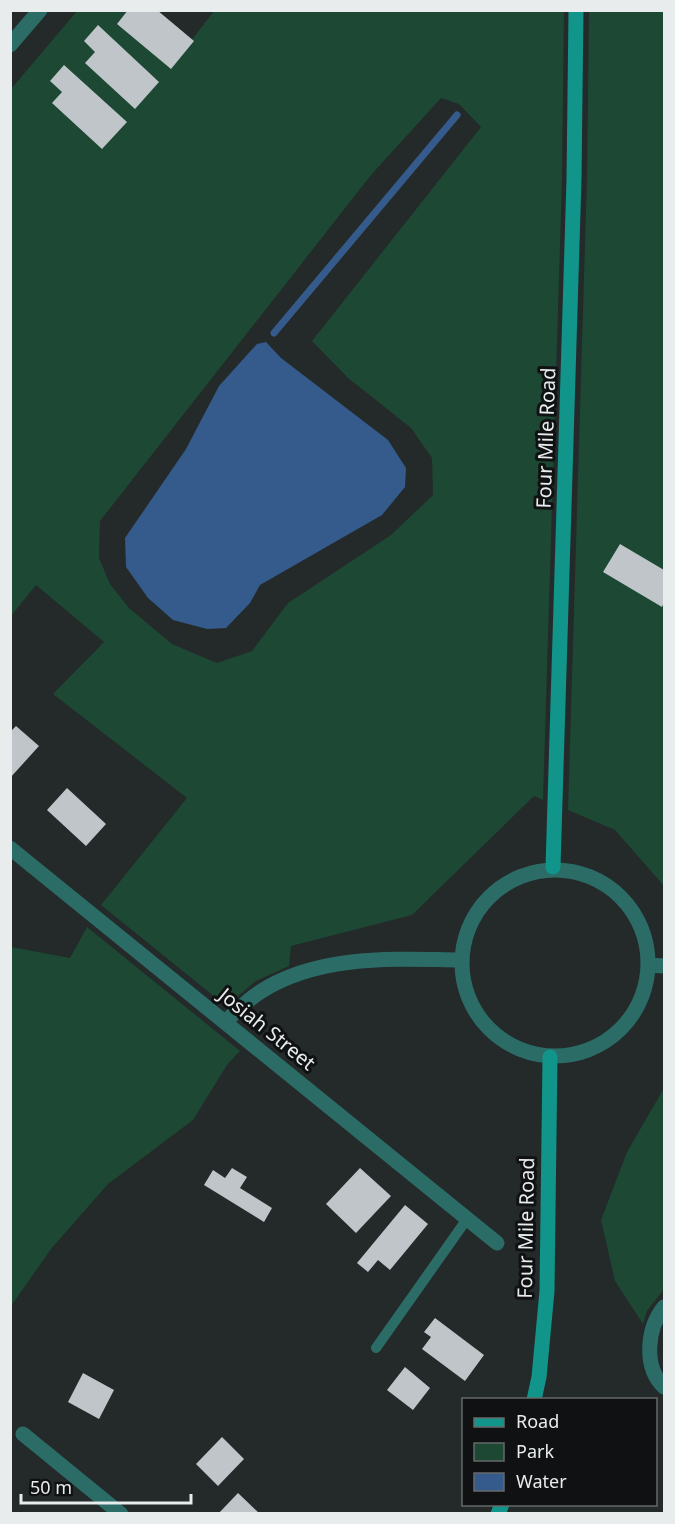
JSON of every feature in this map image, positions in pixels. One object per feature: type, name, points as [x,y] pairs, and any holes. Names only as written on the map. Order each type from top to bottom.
[{"type":"main road","name":"Four Mile Road","points":[[553,867],[573,214],[576,10]]},
{"type":"main road","name":"Four Mile Road","points":[[534,1398],[539,1377],[547,1291],[550,1057]]},
{"type":"street","points":[[10,45],[40,10]]},
{"type":"street","name":"Josiah Street","points":[[10,848],[497,1243]]},
{"type":"street","points":[[553,867],[591,875],[614,890],[633,911],[646,941],[649,965],[646,989],[619,1031],[585,1051],[550,1057],[512,1048],[489,1029],[468,997],[462,960],[464,938],[472,919],[490,895],[521,876],[553,867]]},
{"type":"street","points":[[225,1022],[260,992],[301,973],[357,961],[462,960]]},
{"type":"street","points":[[649,965],[664,966]]},
{"type":"street","points":[[664,1307],[656,1317],[649,1359],[664,1387]]},
{"type":"street","points":[[23,1434],[121,1514]]},
{"type":"lane","points":[[376,1348],[467,1219]]},
{"type":"green space","points":[[77,11],[143,11],[187,46],[214,11],[564,11],[562,180],[543,800],[534,796],[412,915],[291,946],[289,966],[256,981],[226,1006],[101,905],[187,798],[53,694],[104,642],[36,585],[11,616],[11,89]],"holes":[[[441,98],[459,104],[481,127],[312,341],[348,378],[411,428],[432,458],[433,495],[391,535],[288,603],[252,651],[217,663],[172,644],[129,608],[110,584],[99,558],[100,521],[371,175]]]},
{"type":"green space","points":[[589,11],[664,11],[664,886],[615,830],[568,810],[587,177]]},
{"type":"green space","points":[[87,927],[240,1051],[227,1065],[193,1120],[108,1184],[51,1249],[11,1306],[11,947],[70,958]]},
{"type":"green space","points":[[664,1088],[664,1289],[647,1311],[643,1324],[615,1281],[601,1220],[627,1152]]},
{"type":"water","points":[[266,342],[281,358],[388,440],[406,468],[405,487],[382,515],[260,585],[250,603],[226,628],[207,629],[173,620],[148,598],[126,567],[125,538],[186,449],[219,386],[257,344]]},
{"type":"building","points":[[128,10],[157,10],[194,41],[171,69],[117,24]]},
{"type":"building","points":[[98,25],[159,82],[135,109],[85,63],[95,52],[84,41]]},
{"type":"building","points":[[64,65],[127,122],[102,149],[52,103],[62,92],[50,81]]},
{"type":"building","points":[[620,544],[664,570],[662,607],[603,572]]},
{"type":"building","points":[[16,726],[39,746],[10,778],[10,732]]},
{"type":"building","points":[[67,788],[106,824],[86,846],[47,810]]},
{"type":"building","points":[[232,1168],[247,1177],[240,1188],[272,1208],[264,1222],[204,1185],[213,1170],[225,1178]]},
{"type":"building","points":[[360,1168],[391,1196],[356,1233],[326,1204]]},
{"type":"building","points":[[405,1205],[428,1224],[390,1270],[378,1260],[368,1272],[357,1263]]},
{"type":"building","points":[[435,1318],[484,1355],[465,1381],[422,1349],[431,1337],[424,1332]]},
{"type":"building","points":[[405,1367],[430,1388],[413,1410],[387,1390]]},
{"type":"building","points":[[83,1373],[114,1390],[99,1419],[68,1402]]},
{"type":"building","points":[[222,1437],[244,1459],[218,1486],[196,1464]]},
{"type":"building","points":[[238,1493],[260,1514],[218,1514]]},
{"type":"waterway","points":[[274,333],[457,115]]}]
